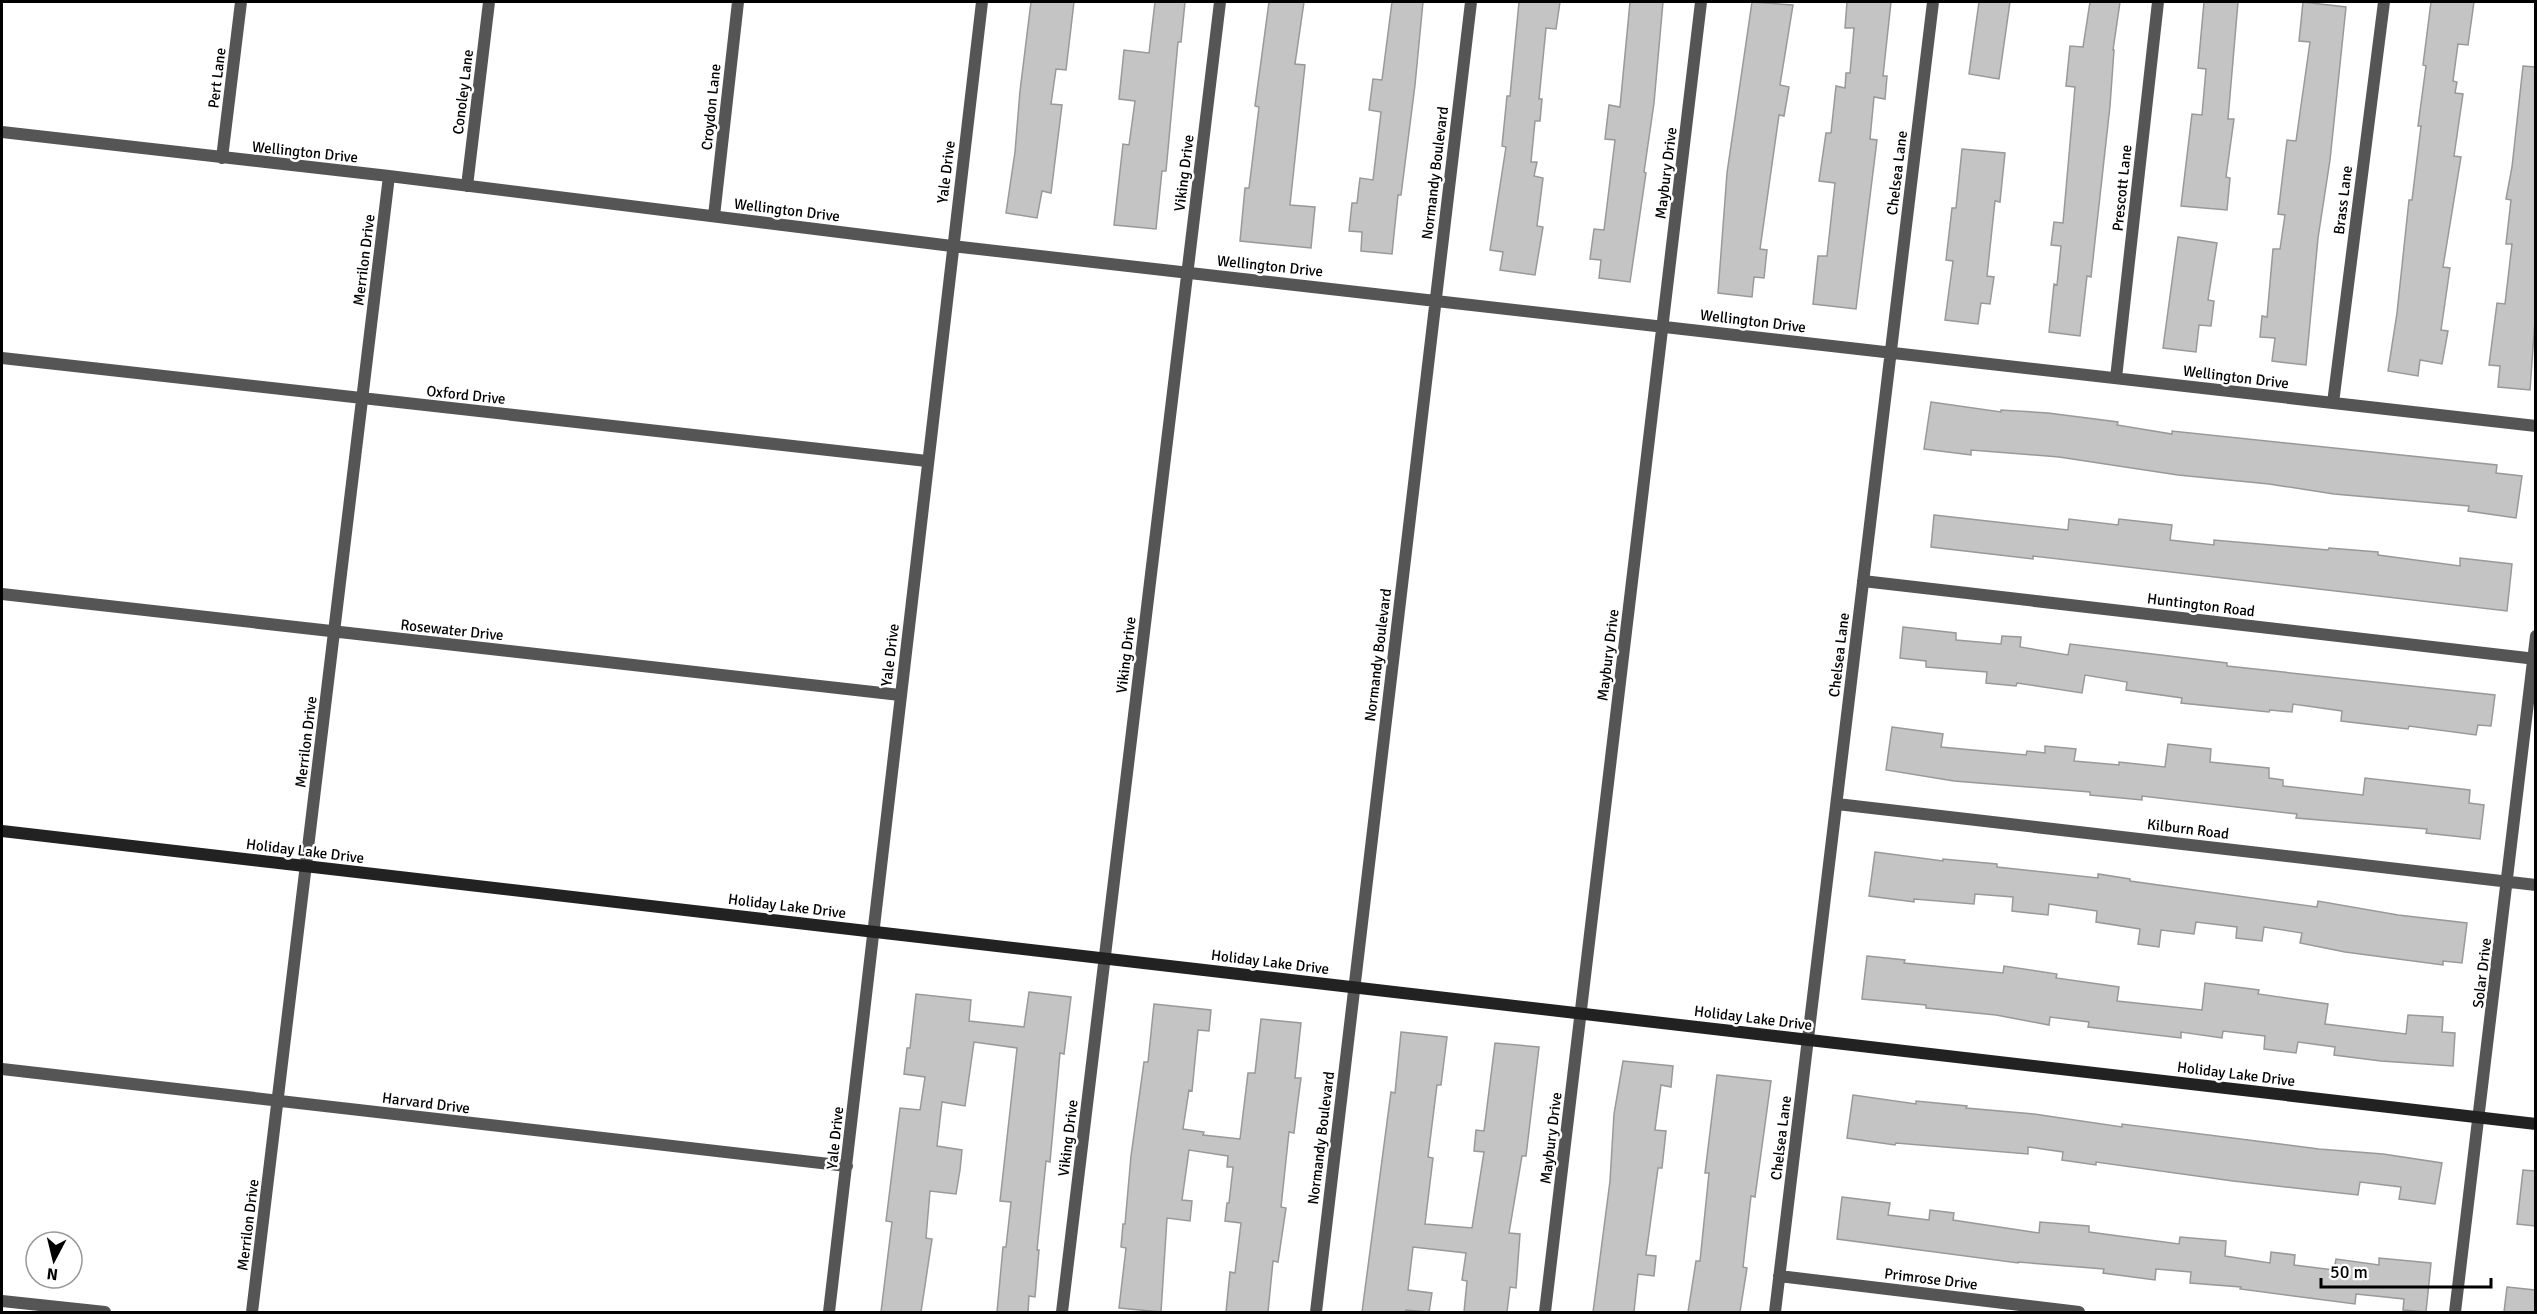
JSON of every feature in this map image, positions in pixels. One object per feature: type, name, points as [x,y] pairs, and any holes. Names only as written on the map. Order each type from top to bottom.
[{"type":"street","name":"Pert Lane","points":[[222,158],[242,2]]},
{"type":"street","name":"Conoley Lane","points":[[467,186],[489,2]]},
{"type":"street","name":"Croydon Lane","points":[[714,216],[738,2]]},
{"type":"street","name":"Yale Drive","points":[[830,1312],[872,931],[982,2]]},
{"type":"street","name":"Viking Drive","points":[[1062,1312],[1220,2]]},
{"type":"street","name":"Normandy Boulevard","points":[[1316,1312],[1471,2]]},
{"type":"street","name":"Maybury Drive","points":[[1545,1312],[1701,2]]},
{"type":"street","name":"Chelsea Lane","points":[[1775,1312],[1933,2]]},
{"type":"street","name":"Prescott Lane","points":[[2116,378],[2158,2]]},
{"type":"street","name":"Brass Lane","points":[[2333,403],[2384,2]]},
{"type":"street","name":"Wellington Drive","points":[[2,132],[389,176],[952,246],[2535,426]]},
{"type":"street","name":"Merrilon Drive","points":[[252,1312],[389,176]]},
{"type":"street","name":"Oxford Drive","points":[[2,358],[927,461]]},
{"type":"street","name":"Huntington Road","points":[[1863,581],[2534,658]]},
{"type":"street","name":"Rosewater Drive","points":[[2,594],[900,695]]},
{"type":"street","name":"Solar Drive","points":[[2455,1312],[2480,1118],[2535,636]]},
{"type":"street","name":"Kilburn Road","points":[[1837,804],[2535,885]]},
{"type":"street","name":"Holiday Lake Drive","points":[[2,831],[2535,1124]]},
{"type":"street","name":"Harvard Drive","points":[[2,1069],[847,1166]]},
{"type":"street","name":"Primrose Drive","points":[[1779,1276],[2079,1312]]},
{"type":"street","points":[[2,1301],[105,1312]]},
{"type":"building","points":[[1031,2],[1074,2],[1066,70],[1056,69],[1051,104],[1062,105],[1051,193],[1042,191],[1037,218],[1006,213]]},
{"type":"building","points":[[1155,2],[1185,2],[1181,42],[1178,42],[1166,171],[1162,171],[1156,229],[1114,225],[1123,144],[1129,145],[1135,101],[1119,99],[1124,50],[1149,53]]},
{"type":"building","points":[[1269,2],[1304,2],[1295,64],[1305,65],[1290,205],[1315,207],[1311,248],[1240,241],[1245,188],[1249,188],[1259,107],[1255,106]]},
{"type":"building","points":[[1392,2],[1423,2],[1415,85],[1401,195],[1398,195],[1392,254],[1361,251],[1362,232],[1349,231],[1352,203],[1357,203],[1360,178],[1373,180],[1381,112],[1369,110],[1373,79],[1382,80]]},
{"type":"building","points":[[1519,2],[1560,2],[1556,29],[1546,28],[1539,99],[1542,99],[1540,121],[1535,121],[1531,162],[1537,162],[1534,176],[1543,178],[1537,226],[1543,227],[1535,275],[1500,270],[1503,252],[1490,250],[1506,147],[1502,146],[1507,96],[1510,96]]},
{"type":"building","points":[[1630,2],[1663,2],[1654,103],[1644,172],[1646,173],[1630,282],[1599,278],[1601,260],[1590,259],[1594,229],[1604,230],[1615,140],[1605,139],[1609,105],[1620,107]]},
{"type":"building","points":[[1752,2],[1793,5],[1780,85],[1789,87],[1784,116],[1779,115],[1760,249],[1767,250],[1764,278],[1754,277],[1752,297],[1718,293],[1727,173]]},
{"type":"building","points":[[1847,2],[1891,2],[1883,76],[1887,76],[1885,99],[1874,97],[1870,139],[1877,140],[1856,309],[1813,304],[1818,256],[1827,256],[1835,183],[1819,181],[1826,133],[1831,133],[1836,86],[1845,88],[1846,73],[1850,73],[1854,28],[1845,28]]},
{"type":"building","points":[[1979,2],[2010,2],[1999,79],[1969,74]]},
{"type":"building","points":[[2090,2],[2120,2],[2113,50],[2110,106],[2091,277],[2087,276],[2080,336],[2049,332],[2061,246],[2051,245],[2054,222],[2063,223],[2075,87],[2066,86],[2070,46],[2083,47]]},
{"type":"building","points":[[2204,2],[2238,2],[2228,119],[2234,119],[2226,177],[2230,178],[2227,210],[2181,206],[2192,114],[2202,115],[2206,69],[2198,68]]},
{"type":"building","points":[[2303,2],[2346,7],[2330,160],[2318,238],[2306,365],[2272,361],[2275,338],[2260,337],[2262,316],[2267,317],[2273,249],[2280,249],[2285,215],[2278,214],[2287,140],[2296,141],[2310,42],[2299,41]]},
{"type":"building","points":[[2431,2],[2474,2],[2468,45],[2458,44],[2453,81],[2457,82],[2455,93],[2463,94],[2454,156],[2461,157],[2443,267],[2450,268],[2441,330],[2448,331],[2442,364],[2420,360],[2418,376],[2388,371],[2397,313],[2409,200],[2412,200],[2421,126],[2418,126]]},
{"type":"building","points":[[2523,66],[2535,67],[2535,320],[2530,390],[2498,387],[2500,366],[2489,365],[2497,303],[2505,304],[2512,244],[2506,244],[2511,200],[2506,199],[2512,167]]},
{"type":"building","points":[[1962,149],[2005,153],[2000,202],[1995,201],[1987,276],[1994,277],[1990,304],[1981,303],[1978,324],[1945,320],[1953,261],[1946,260],[1952,208],[1956,208]]},
{"type":"building","points":[[2178,237],[2217,243],[2208,300],[2214,301],[2211,326],[2199,325],[2196,352],[2163,348]]},
{"type":"building","points":[[1931,402],[2001,412],[2001,410],[2048,413],[2118,422],[2117,425],[2172,434],[2172,431],[2497,465],[2496,473],[2522,476],[2516,518],[2468,511],[2469,506],[2334,494],[2269,484],[2178,475],[2059,457],[1971,450],[1971,455],[1924,449]]},
{"type":"building","points":[[1934,515],[2068,530],[2069,519],[2118,525],[2119,519],[2172,525],[2170,540],[2214,545],[2214,540],[2378,552],[2378,555],[2460,566],[2460,558],[2512,564],[2507,611],[2033,556],[2033,559],[1931,547]]},
{"type":"building","points":[[1903,627],[1956,633],[1956,640],[2001,644],[2002,636],[2021,637],[2020,647],[2068,655],[2070,644],[2227,663],[2227,666],[2495,695],[2491,726],[2478,725],[2476,735],[2409,726],[2408,729],[2341,721],[2342,711],[2293,704],[2292,712],[2270,710],[2269,712],[2181,703],[2182,698],[2126,690],[2127,682],[2085,675],[2082,693],[2017,683],[2016,686],[1986,683],[1987,672],[1926,667],[1926,661],[1900,658]]},
{"type":"building","points":[[1892,727],[1943,734],[1941,747],[2026,755],[2027,751],[2045,753],[2045,746],[2076,749],[2074,761],[2119,765],[2119,762],[2165,767],[2168,744],[2211,749],[2210,762],[2269,768],[2269,778],[2283,780],[2283,786],[2363,795],[2365,778],[2470,790],[2469,803],[2484,805],[2480,839],[2426,833],[2427,829],[2296,818],[2297,814],[2142,796],[2142,800],[2090,795],[2090,792],[1954,781],[1886,770]]},
{"type":"building","points":[[1875,852],[1943,861],[1943,859],[1997,864],[1997,867],[2098,878],[2098,874],[2130,879],[2130,881],[2317,907],[2318,901],[2398,915],[2467,923],[2462,963],[2443,961],[2443,965],[2345,952],[2300,943],[2302,933],[2264,927],[2262,941],[2236,938],[2237,927],[2196,922],[2194,934],[2161,930],[2159,947],[2138,944],[2140,929],[2096,922],[2097,911],[2049,904],[2048,915],[2012,911],[2013,897],[1975,894],[1974,904],[1914,899],[1914,902],[1869,896]]},
{"type":"building","points":[[1867,956],[1905,960],[1904,963],[2003,973],[2004,966],[2057,974],[2056,978],[2119,987],[2117,1001],[2202,1010],[2205,983],[2259,990],[2258,994],[2328,1004],[2325,1024],[2406,1034],[2408,1015],[2443,1017],[2442,1032],[2455,1033],[2453,1066],[2334,1055],[2335,1047],[2298,1042],[2296,1053],[2264,1049],[2265,1036],[2223,1031],[2222,1038],[2181,1032],[2181,1038],[2088,1027],[2089,1022],[2050,1017],[2049,1025],[1996,1015],[1926,1008],[1926,1005],[1862,999]]},
{"type":"building","points":[[1029,992],[1071,997],[1064,1054],[1060,1053],[1050,1162],[1046,1161],[1035,1297],[1029,1296],[1028,1312],[997,1312],[1003,1247],[1006,1247],[1011,1202],[1000,1201],[1017,1048],[974,1042],[965,1106],[942,1102],[937,1146],[962,1150],[960,1170],[956,1194],[930,1191],[926,1238],[932,1239],[921,1312],[881,1312],[892,1222],[886,1221],[900,1108],[920,1110],[925,1077],[904,1074],[907,1048],[910,1048],[916,994],[971,1000],[969,1021],[1024,1027]]},
{"type":"building","points":[[1154,1004],[1211,1010],[1209,1031],[1198,1030],[1192,1091],[1189,1090],[1183,1129],[1204,1132],[1203,1135],[1240,1139],[1248,1073],[1255,1073],[1261,1019],[1301,1023],[1295,1078],[1301,1078],[1294,1133],[1289,1132],[1281,1207],[1286,1208],[1278,1262],[1273,1261],[1268,1312],[1226,1312],[1230,1272],[1235,1273],[1241,1223],[1225,1221],[1233,1167],[1227,1167],[1228,1156],[1189,1150],[1182,1200],[1192,1201],[1190,1221],[1167,1218],[1161,1312],[1119,1308],[1126,1248],[1121,1247],[1123,1224],[1125,1224],[1131,1156],[1144,1062],[1148,1062]]},
{"type":"building","points":[[1401,1032],[1447,1037],[1441,1085],[1437,1085],[1428,1157],[1433,1158],[1425,1224],[1472,1228],[1484,1152],[1474,1151],[1476,1130],[1484,1131],[1495,1043],[1539,1047],[1526,1156],[1522,1156],[1509,1233],[1520,1234],[1516,1288],[1510,1287],[1507,1312],[1464,1312],[1467,1281],[1462,1280],[1466,1253],[1413,1247],[1408,1290],[1432,1293],[1429,1312],[1406,1310],[1405,1312],[1362,1312],[1391,1092],[1395,1093]]},
{"type":"building","points":[[1623,1061],[1673,1066],[1671,1087],[1661,1085],[1655,1130],[1666,1131],[1662,1168],[1658,1168],[1646,1255],[1656,1256],[1654,1276],[1638,1274],[1634,1312],[1593,1312],[1610,1181],[1614,1114]]},
{"type":"building","points":[[1717,1075],[1771,1081],[1755,1197],[1751,1196],[1743,1267],[1747,1268],[1740,1312],[1688,1312],[1696,1261],[1700,1261],[1709,1173],[1705,1173]]},
{"type":"building","points":[[1853,1095],[1916,1104],[1916,1101],[1967,1106],[1966,1108],[2034,1114],[2122,1127],[2122,1124],[2319,1149],[2383,1154],[2442,1163],[2435,1204],[2399,1199],[2401,1187],[2360,1182],[2358,1195],[2096,1162],[2096,1165],[2062,1160],[2063,1152],[2028,1147],[2028,1154],[1896,1143],[1895,1145],[1847,1138]]},
{"type":"building","points":[[2523,1170],[2535,1171],[2535,1226],[2517,1224]]},
{"type":"building","points":[[1842,1197],[1890,1203],[1888,1215],[1929,1220],[1930,1210],[1954,1213],[1953,1220],[2039,1233],[2040,1222],[2089,1226],[2089,1232],[2179,1244],[2180,1237],[2226,1241],[2225,1256],[2270,1263],[2271,1252],[2295,1255],[2294,1265],[2334,1270],[2336,1259],[2379,1265],[2379,1258],[2431,1263],[2426,1312],[2403,1310],[2404,1299],[2356,1294],[2355,1304],[2240,1289],[2241,1287],[2190,1283],[2191,1272],[2156,1269],[2155,1280],[2103,1273],[2104,1269],[2018,1263],[1837,1239]]},
{"type":"building","points":[[2507,1287],[2535,1290],[2535,1312],[2504,1312]]}]
